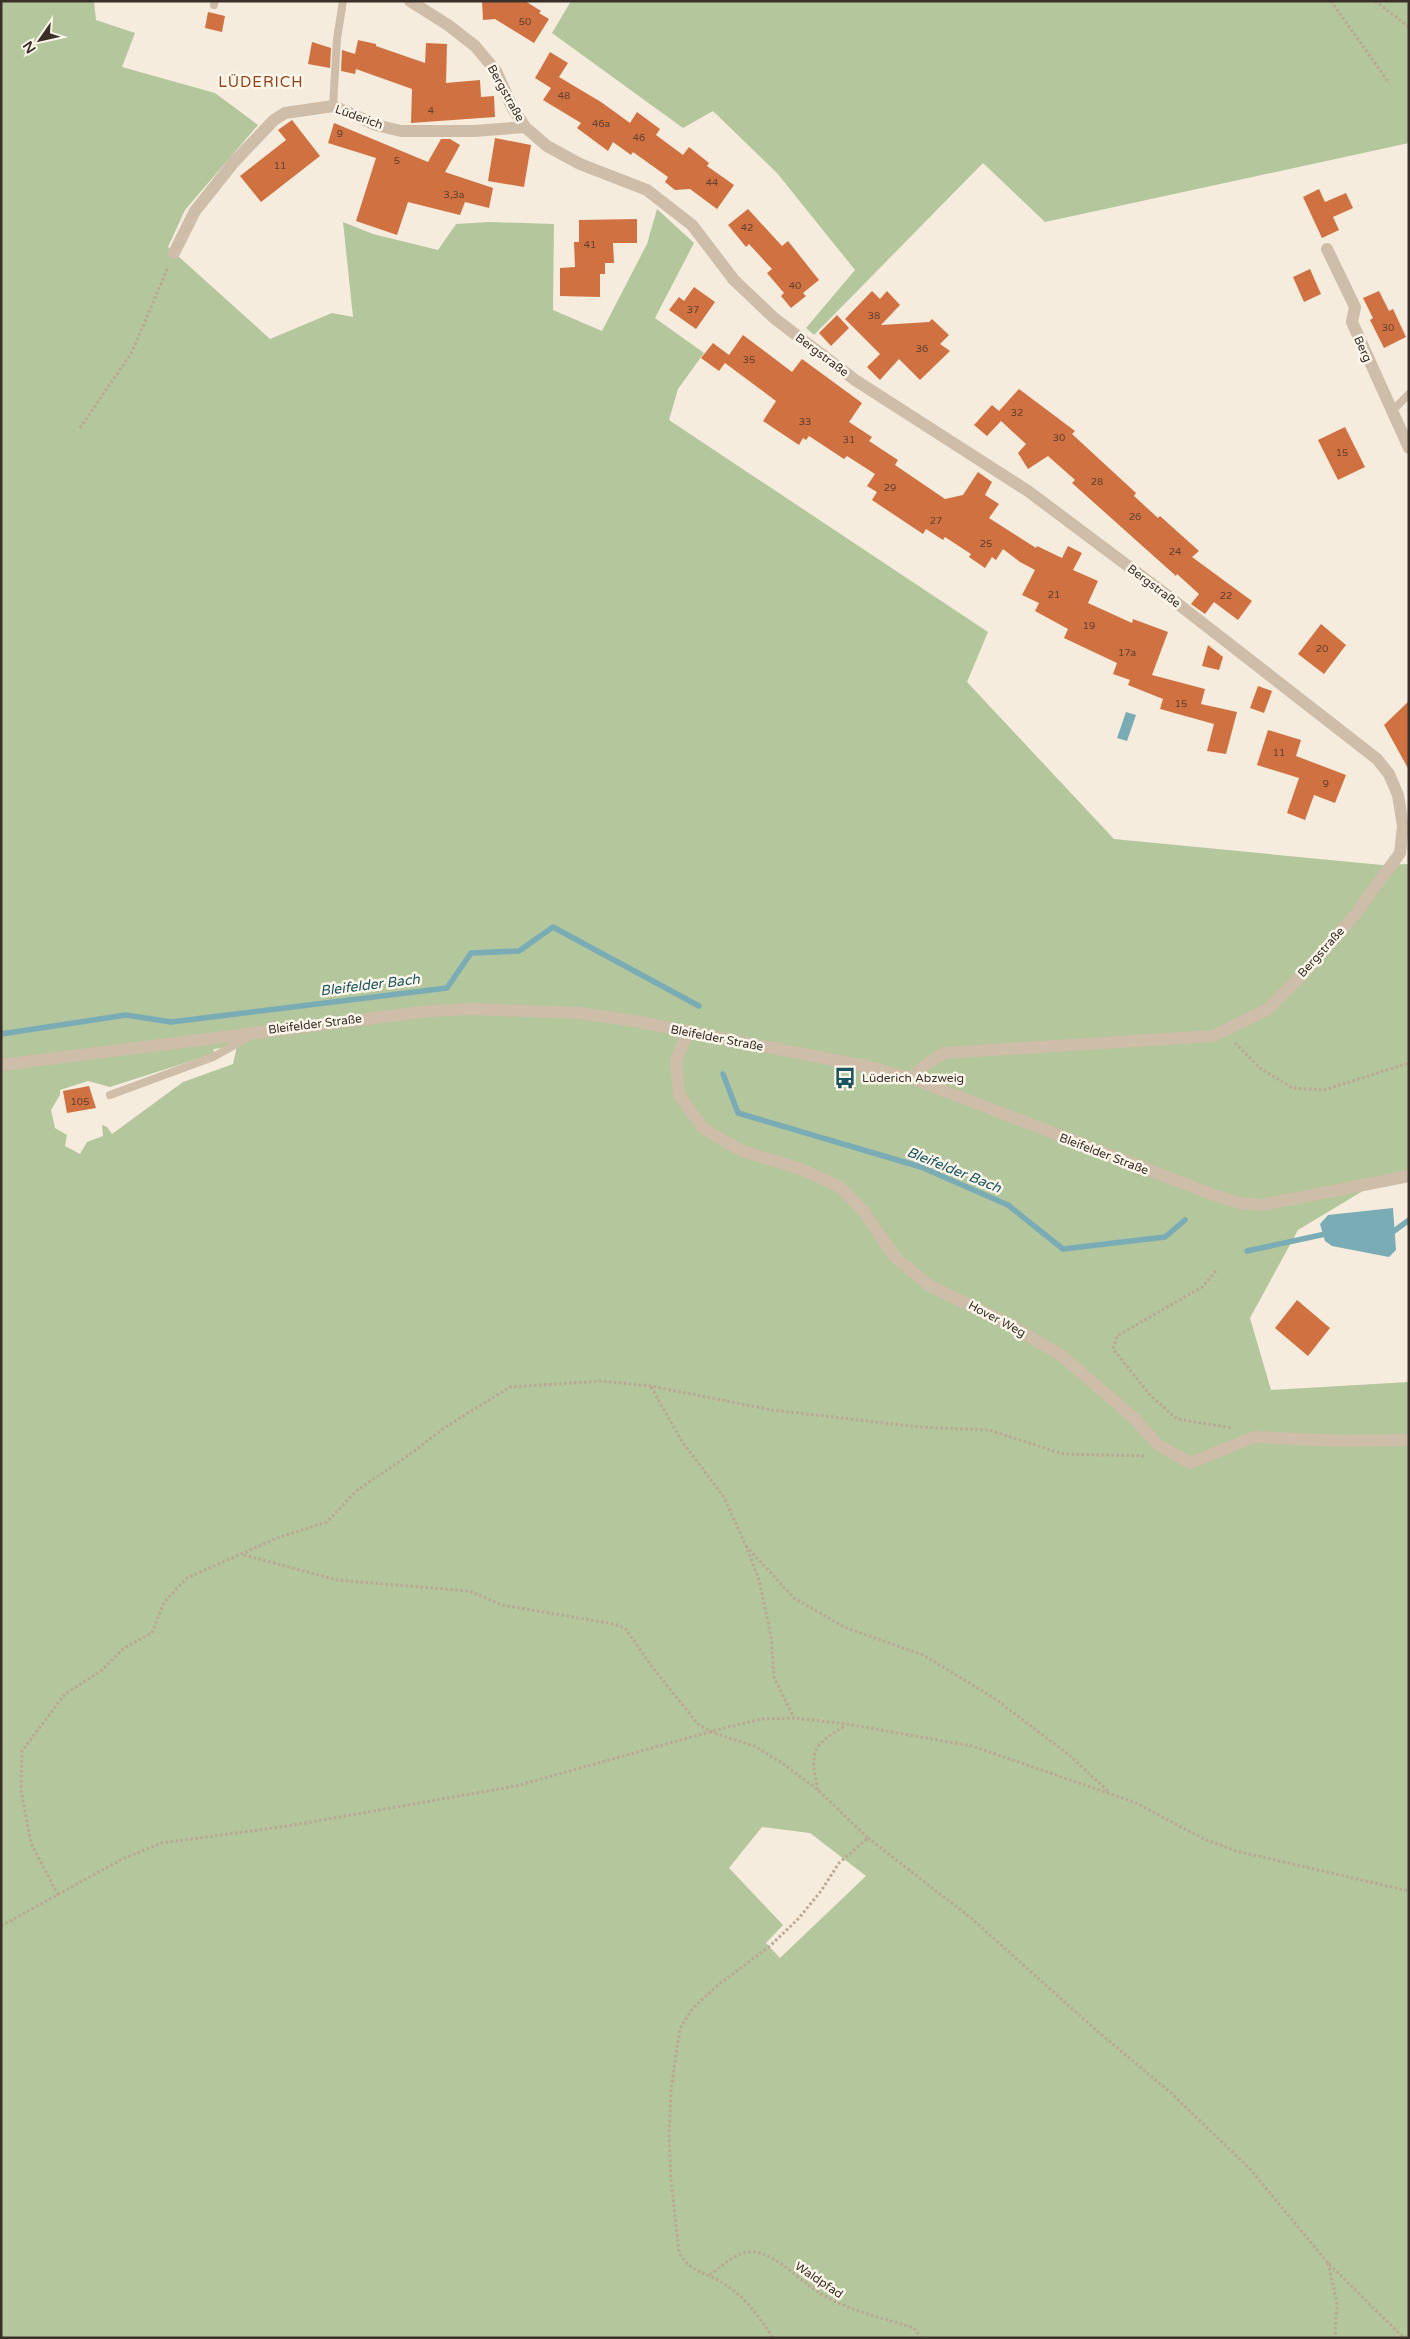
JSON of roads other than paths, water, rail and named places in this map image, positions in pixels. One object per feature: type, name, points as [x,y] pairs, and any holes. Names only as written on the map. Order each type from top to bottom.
[{"type":"street","name":"Bergstraße","points":[[410,1],[448,25],[479,50],[496,71],[512,107],[525,127],[547,146],[580,164],[646,190],[692,225],[734,280],[774,318],[855,380],[1028,491],[1164,593],[1377,759],[1389,774],[1398,795],[1405,853],[1354,916],[1268,1009],[1213,1036],[944,1053],[925,1065],[911,1078]]},
{"type":"street","name":"Lüderich","points":[[174,253],[195,211],[234,162],[274,120],[295,111],[333,106],[376,125],[402,131],[465,132],[525,127]]},
{"type":"street","name":"Berg","points":[[1327,249],[1355,307],[1352,322],[1391,412],[1409,448]]},
{"type":"street","name":"Bleifelder Straße","points":[[1,1065],[401,1014],[473,1009],[579,1013],[865,1066],[911,1078],[1154,1173],[1240,1203],[1262,1205],[1409,1176]]},
{"type":"street","name":"Hover Weg","points":[[688,1033],[676,1060],[679,1095],[704,1129],[742,1151],[801,1169],[840,1187],[865,1213],[895,1257],[930,1286],[1007,1323],[1062,1356],[1134,1418],[1157,1444],[1190,1463],[1254,1437],[1343,1441],[1409,1440]]},
{"type":"lane","points":[[333,106],[337,39],[342,1]]},
{"type":"lane","points":[[1391,412],[1409,394]]},
{"type":"lane","points":[[110,1095],[212,1057],[259,1031]]},
{"type":"water","points":[[1126,712],[1136,715],[1127,741],[1117,738]]},
{"type":"water","points":[[1393,1208],[1396,1250],[1389,1257],[1332,1246],[1325,1241],[1320,1224],[1328,1215]]},
{"type":"waterway","name":"Bleifelder Bach","points":[[1,1034],[126,1015],[171,1022],[447,988],[471,953],[519,951],[553,927],[699,1006]]},
{"type":"waterway","name":"Bleifelder Bach","points":[[723,1074],[738,1113],[921,1167],[1008,1205],[1063,1249],[1165,1237],[1185,1220]]},
{"type":"waterway","name":"Bleifelder Bach","points":[[1387,1231],[1394,1231],[1409,1220]]},
{"type":"waterway","name":"Bleifelder Bach","points":[[1247,1251],[1330,1233]]},
{"type":"place","name":"Lüderich Abzweig","points":[[845,1078]]},
{"type":"district","name":"LÜDERICH","points":[[261,82]]}]
